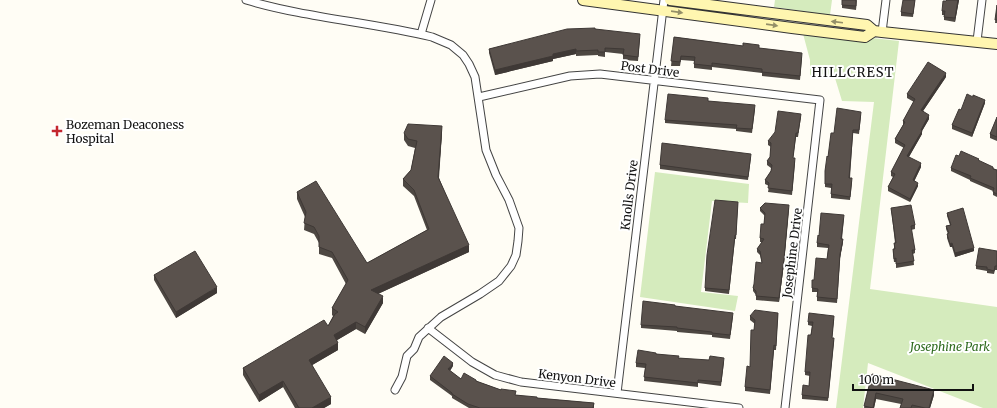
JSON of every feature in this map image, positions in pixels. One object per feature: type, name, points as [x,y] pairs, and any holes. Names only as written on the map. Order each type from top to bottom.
[{"type":"main road","points":[[583,0],[663,5],[792,28],[866,37],[878,32]]},
{"type":"main road","points":[[670,0],[867,25],[878,32],[997,44]]},
{"type":"street","points":[[246,0],[273,8],[421,34],[441,40],[451,45],[463,55],[475,77],[486,150],[496,175],[509,200],[518,228],[516,255],[512,266],[499,282],[441,317],[419,336],[414,348],[407,356],[402,377],[395,390]]},
{"type":"street","points":[[421,34],[431,0]]},
{"type":"street","points":[[878,32],[886,0]]},
{"type":"street","points":[[977,41],[982,0]]},
{"type":"street","name":"Knolls Drive","points":[[617,393],[663,5]]},
{"type":"street","name":"Post Drive","points":[[479,97],[570,76],[600,74],[820,100]]},
{"type":"street","name":"Josephine Drive","points":[[785,408],[820,100]]},
{"type":"street","name":"Kenyon Drive","points":[[428,328],[472,362],[495,375],[521,382],[739,408]]},
{"type":"green space","points":[[775,0],[832,0],[830,15],[774,7]]},
{"type":"green space","name":"Josephine Park","points":[[802,30],[899,41],[870,289],[997,307],[997,408],[983,408],[868,363],[863,408],[836,408],[874,102],[842,101],[835,78],[810,76],[810,60]]},
{"type":"green space","points":[[655,172],[749,184],[748,203],[712,201],[701,292],[738,296],[735,311],[640,297]]},
{"type":"building","points":[[842,0],[856,0],[856,6],[842,5]]},
{"type":"building","points":[[903,0],[915,0],[913,14],[901,12]]},
{"type":"building","points":[[958,0],[955,18],[944,17],[945,11],[942,11],[943,1]]},
{"type":"building","points":[[997,5],[997,20],[995,20]]},
{"type":"building","points":[[595,28],[640,34],[638,57],[623,55],[624,49],[605,48],[605,52],[598,52],[598,50],[576,51],[576,49],[495,70],[489,49],[567,29]]},
{"type":"building","points":[[674,37],[743,46],[743,43],[759,45],[759,48],[802,53],[800,76],[762,72],[762,69],[712,63],[712,66],[694,64],[695,57],[681,56],[680,62],[671,61]]},
{"type":"building","points":[[928,62],[946,73],[921,110],[929,115],[921,130],[922,131],[907,156],[921,163],[913,180],[918,183],[910,199],[888,187],[895,174],[891,172],[905,145],[895,139],[905,122],[903,121],[915,99],[907,94]]},
{"type":"building","points":[[668,94],[708,98],[708,101],[755,105],[752,129],[736,128],[737,125],[665,120]]},
{"type":"building","points":[[967,94],[985,100],[972,133],[952,125],[959,109],[961,110]]},
{"type":"building","points":[[837,108],[861,112],[859,130],[853,130],[849,178],[852,178],[850,197],[831,194],[832,184],[825,184],[827,156],[828,157],[831,133],[834,133]]},
{"type":"building","points":[[778,111],[801,114],[798,133],[796,133],[793,158],[795,158],[792,191],[768,188],[769,183],[765,180],[771,171],[772,165],[767,161],[770,157],[771,143],[768,141],[775,132]]},
{"type":"building","points":[[997,117],[997,137],[990,134]]},
{"type":"building","points":[[408,124],[442,126],[438,177],[469,245],[371,290],[383,296],[365,327],[356,322],[334,335],[338,343],[309,360],[331,397],[312,408],[299,408],[283,381],[259,395],[243,368],[324,320],[328,326],[335,314],[338,312],[332,308],[348,280],[332,252],[319,247],[319,236],[314,227],[304,223],[306,212],[297,192],[316,181],[367,263],[429,229],[414,190],[403,179],[411,170],[417,141],[408,139],[404,133]]},
{"type":"building","points":[[662,143],[751,154],[748,177],[660,165]]},
{"type":"building","points":[[961,151],[979,159],[978,160],[997,170],[997,194],[993,192],[994,188],[951,168],[956,155],[959,156]]},
{"type":"building","points":[[715,200],[738,202],[736,235],[729,290],[705,288],[707,255]]},
{"type":"building","points":[[765,203],[789,205],[779,298],[756,296],[756,291],[753,288],[756,262],[762,263],[760,251],[757,249],[764,239],[760,238],[761,224],[764,224],[765,213],[760,208]]},
{"type":"building","points":[[911,205],[915,225],[911,226],[915,250],[912,250],[914,261],[896,264],[893,249],[895,249],[894,243],[896,243],[891,208]]},
{"type":"building","points":[[963,208],[974,248],[955,253],[947,234],[949,233],[946,226],[951,225],[947,213]]},
{"type":"building","points":[[821,213],[844,215],[837,299],[817,297],[818,289],[812,288],[816,258],[827,259],[829,245],[817,243]]},
{"type":"building","points":[[979,248],[997,251],[997,266],[995,266],[994,271],[987,269],[987,267],[976,266]]},
{"type":"building","points":[[195,251],[217,287],[176,312],[154,275]]},
{"type":"building","points":[[643,301],[733,313],[730,335],[677,327],[641,325]]},
{"type":"building","points":[[755,310],[778,313],[776,346],[774,345],[770,390],[745,387],[747,366],[750,367],[751,330],[754,330],[755,320],[750,316]]},
{"type":"building","points":[[809,313],[834,316],[832,338],[834,338],[828,398],[802,395],[803,385],[809,386],[810,372],[805,372],[808,335],[811,335],[813,322],[808,322]]},
{"type":"building","points":[[638,350],[656,354],[679,356],[678,358],[709,360],[710,356],[724,358],[721,382],[698,380],[698,383],[644,377],[646,364],[636,363]]},
{"type":"building","points":[[444,356],[453,363],[448,369],[461,379],[464,373],[476,381],[501,390],[516,391],[515,395],[594,403],[593,408],[480,408],[468,404],[452,394],[430,376]]},
{"type":"building","points":[[872,374],[934,390],[929,408],[912,405],[911,408],[900,408],[903,399],[876,393],[873,408],[864,406]]},
{"type":"place","name":"Bozeman Deaconess Hospital","points":[[57,131]]},
{"type":"district","name":"HILLCREST","points":[[853,72]]}]
